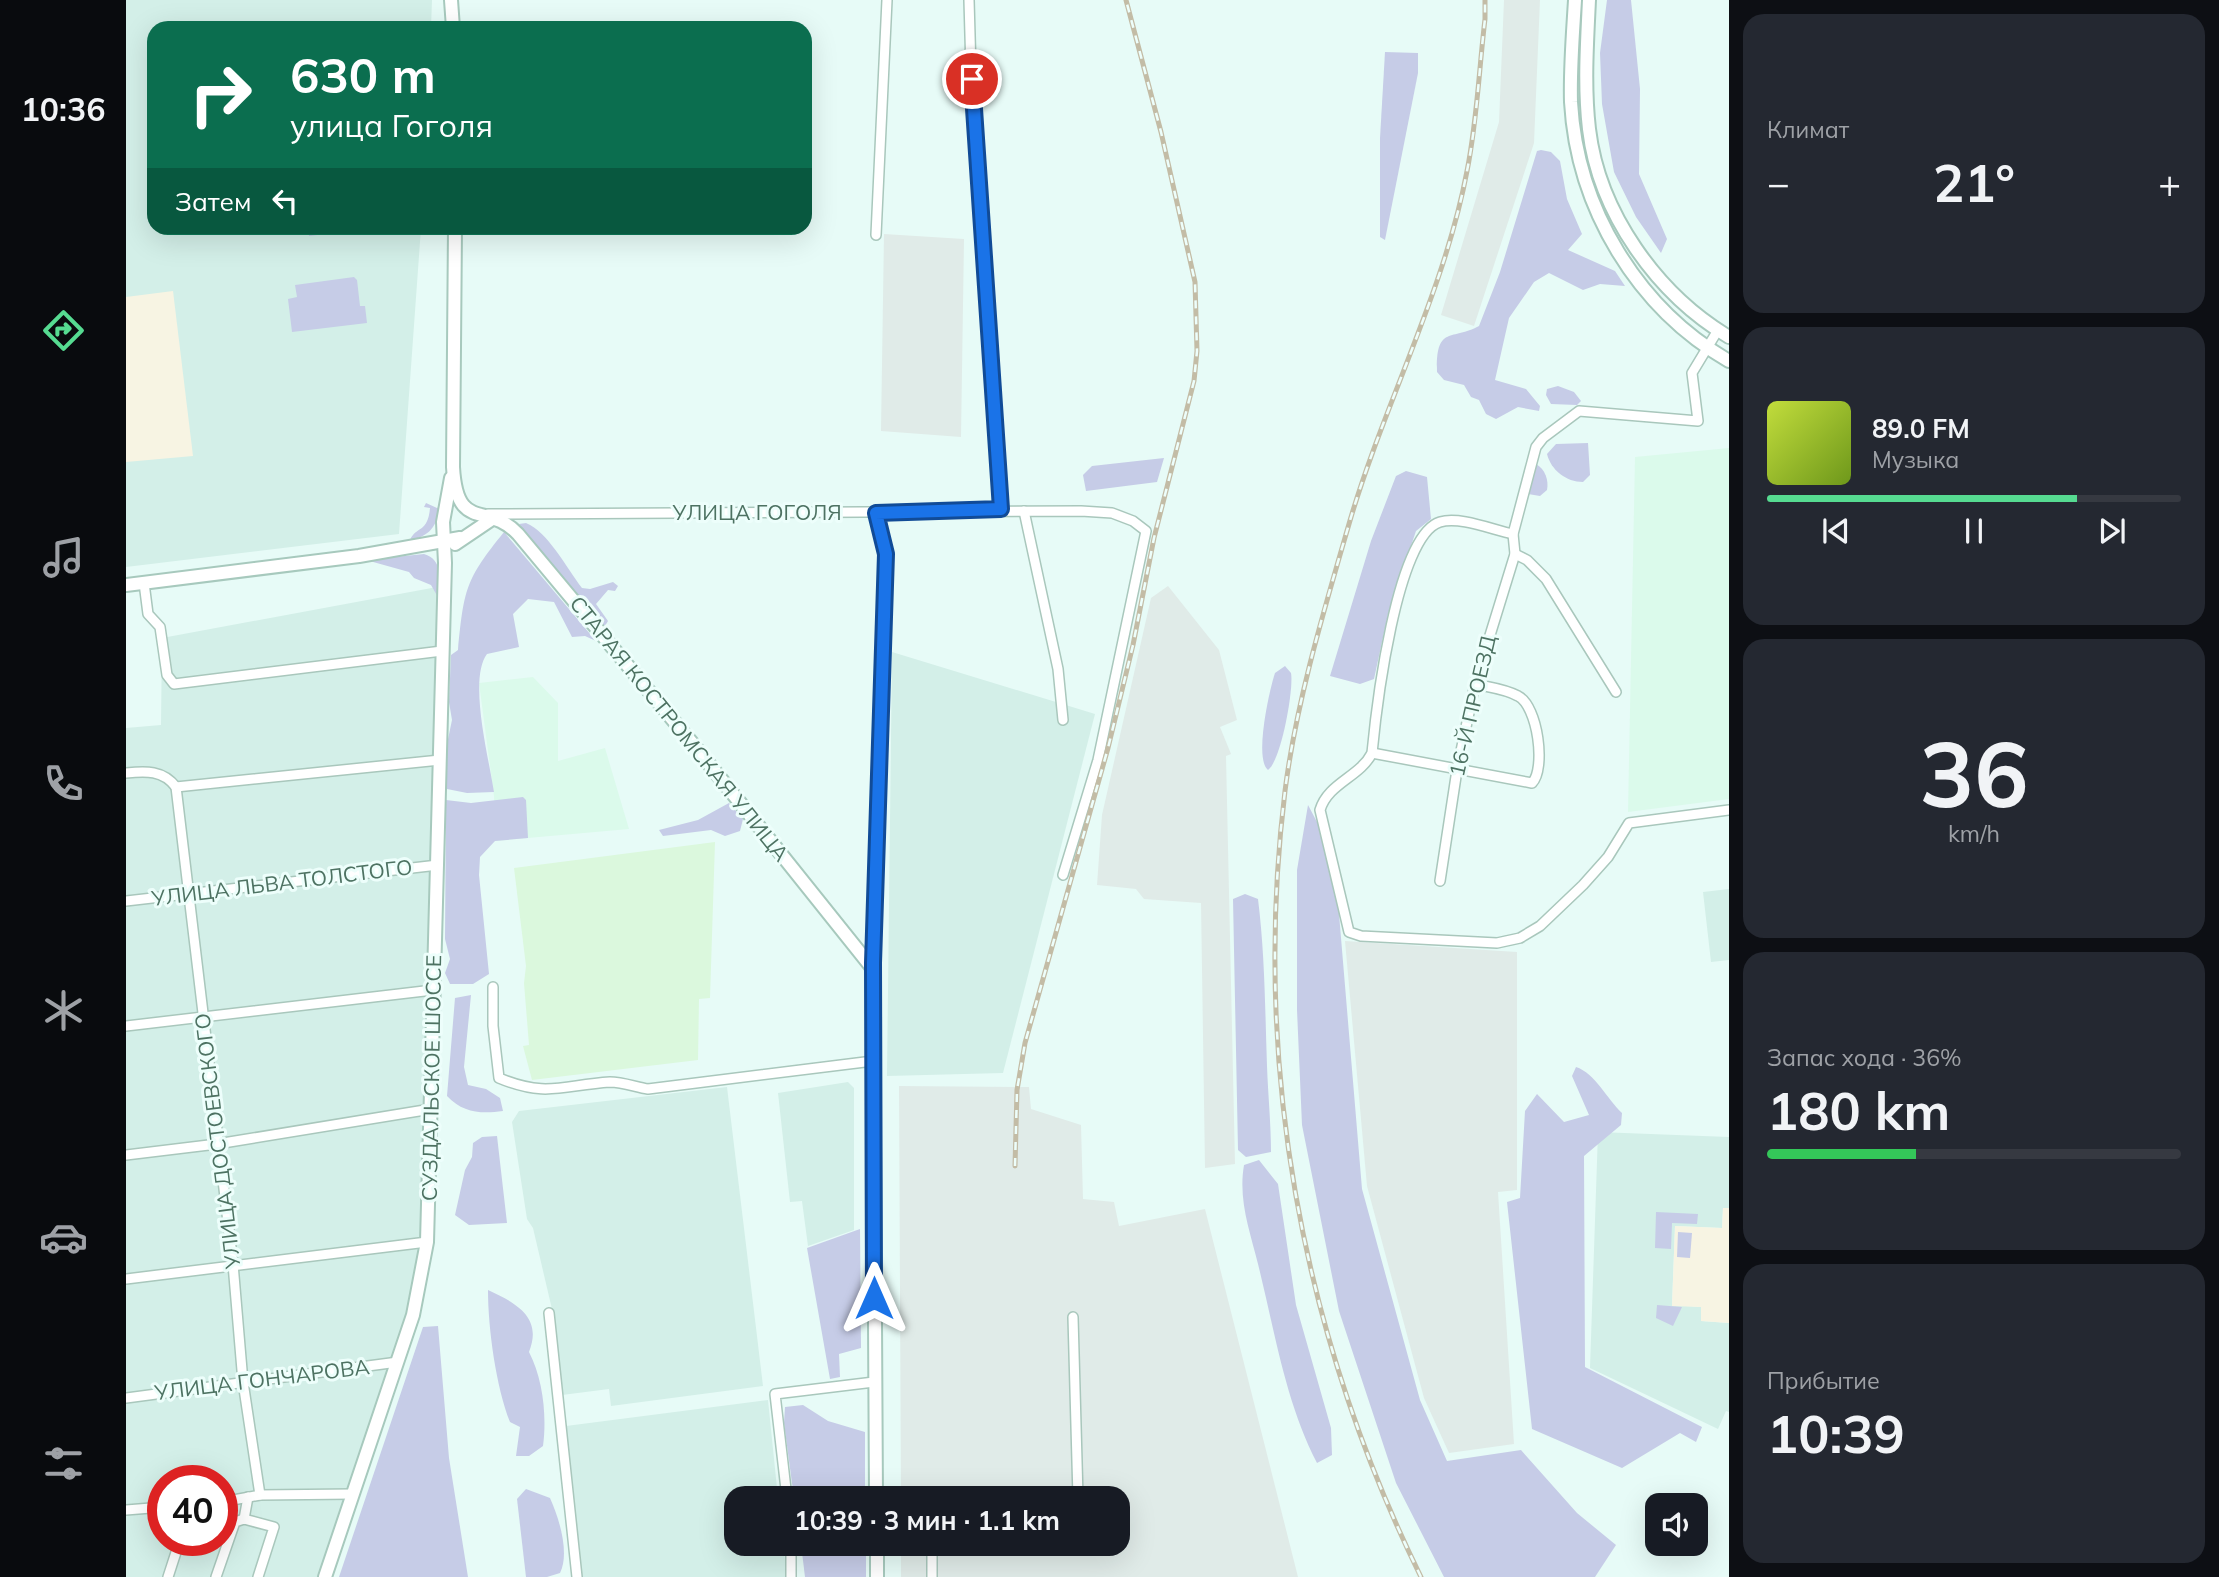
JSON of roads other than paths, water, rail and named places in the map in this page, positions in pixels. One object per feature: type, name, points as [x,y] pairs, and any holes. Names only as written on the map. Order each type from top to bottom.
[{"type":"main road","points":[[451,0],[452,21]]},
{"type":"main road","points":[[1574,0],[1571,102],[1578,154],[1591,201],[1608,237],[1632,274],[1660,307],[1707,349],[1729,361]]},
{"type":"main road","points":[[1589,0],[1586,95],[1589,132],[1602,184],[1621,226],[1651,269],[1689,307],[1724,333]]},
{"type":"main road","name":"СУЗДАЛЬСКОЕ ШОССЕ","points":[[454,235],[453,467],[456,491],[469,513]]},
{"type":"main road","name":"СУЗДАЛЬСКОЕ ШОССЕ","points":[[325,1577],[413,1315],[428,1242],[445,562],[443,524],[453,467]]},
{"type":"main road","points":[[419,547],[434,539],[443,524],[453,509],[469,513],[472,522],[465,535],[447,535],[443,524]]},
{"type":"main road","name":"СТАРАЯ КОСТРОМСКАЯ УЛИЦА","points":[[469,513],[492,519],[518,534],[702,754],[873,969]]},
{"type":"main road","name":"УЛИЦА ГОГОЛЯ","points":[[126,585],[419,547],[465,535],[492,519]]},
{"type":"main road","name":"СУЗДАЛЬСКОЕ ШОССЕ","points":[[445,562],[465,535]]},
{"type":"main road","points":[[419,547],[435,550],[445,562]]},
{"type":"main road","points":[[873,969],[876,1486]]},
{"type":"main road","points":[[877,1556],[877,1577]]},
{"type":"street","points":[[876,235],[887,0]]},
{"type":"street","points":[[970,0],[974,131],[1001,509]]},
{"type":"street","points":[[1707,349],[1724,333]]},
{"type":"street","name":"16-Й ПРОЕЗД","points":[[1440,880],[1457,770],[1475,684],[1515,554],[1513,534],[1531,459],[1544,438],[1579,411],[1698,421],[1692,373],[1707,349]]},
{"type":"street","name":"УЛИЦА ГОГОЛЯ","points":[[469,513],[876,513],[1001,509],[1112,513],[1133,521],[1146,531],[1098,760],[1063,874]]},
{"type":"street","points":[[1024,511],[1058,669],[1063,720]]},
{"type":"street","name":"УЛИЦА ГОГОЛЯ","points":[[492,519],[505,513]]},
{"type":"street","points":[[873,969],[886,566],[876,513]]},
{"type":"street","points":[[1513,534],[1443,521],[1431,526],[1422,537],[1393,613],[1372,753],[1361,768],[1325,796],[1320,810],[1349,932],[1385,938],[1511,941],[1540,926],[1583,885],[1614,848],[1629,823],[1729,810]]},
{"type":"street","points":[[1515,554],[1527,560],[1546,579],[1616,692]]},
{"type":"street","points":[[144,583],[148,614],[160,627],[167,675],[171,682],[178,684],[442,651]]},
{"type":"street","points":[[1372,753],[1528,784],[1536,779],[1538,771],[1534,717],[1518,696],[1475,684]]},
{"type":"street","points":[[126,773],[159,773],[169,778],[176,787],[440,760]]},
{"type":"street","name":"УЛИЦА ДОСТОЕВСКОГО","points":[[176,787],[233,1264],[243,1382],[260,1495]]},
{"type":"street","name":"УЛИЦА ЛЬВА ТОЛСТОГО","points":[[126,901],[438,865]]},
{"type":"street","points":[[493,987],[493,1026],[499,1078],[526,1089],[557,1090],[613,1082],[648,1089],[873,1060]]},
{"type":"street","points":[[126,1027],[433,990]]},
{"type":"street","points":[[126,1155],[217,1144],[431,1110]]},
{"type":"street","points":[[126,1279],[428,1242]]},
{"type":"street","points":[[549,1313],[577,1577]]},
{"type":"street","points":[[1073,1317],[1078,1486]]},
{"type":"street","name":"УЛИЦА ГОНЧАРОВА","points":[[126,1398],[398,1362]]},
{"type":"street","points":[[786,1486],[775,1394],[874,1382]]},
{"type":"street","points":[[238,1499],[260,1495],[353,1494]]},
{"type":"street","points":[[244,1519],[248,1497]]},
{"type":"street","points":[[126,1510],[147,1508]]},
{"type":"street","points":[[216,1577],[235,1522],[244,1519],[274,1527],[258,1577]]},
{"type":"street","points":[[168,1577],[175,1556]]},
{"type":"street","points":[[790,1577],[791,1556]]},
{"type":"street","points":[[932,1556],[933,1577]]},
{"type":"railway","points":[[1015,1166],[1017,1090],[1025,1043],[1108,748],[1133,645],[1154,538],[1194,381],[1197,351],[1195,282],[1161,132],[1126,0]]},
{"type":"railway","points":[[1421,1577],[1379,1484],[1344,1389],[1317,1293],[1296,1194],[1282,1094],[1275,994],[1276,893],[1290,758],[1303,691],[1321,623],[1363,480],[1429,305],[1457,216],[1473,134],[1485,0]]}]
